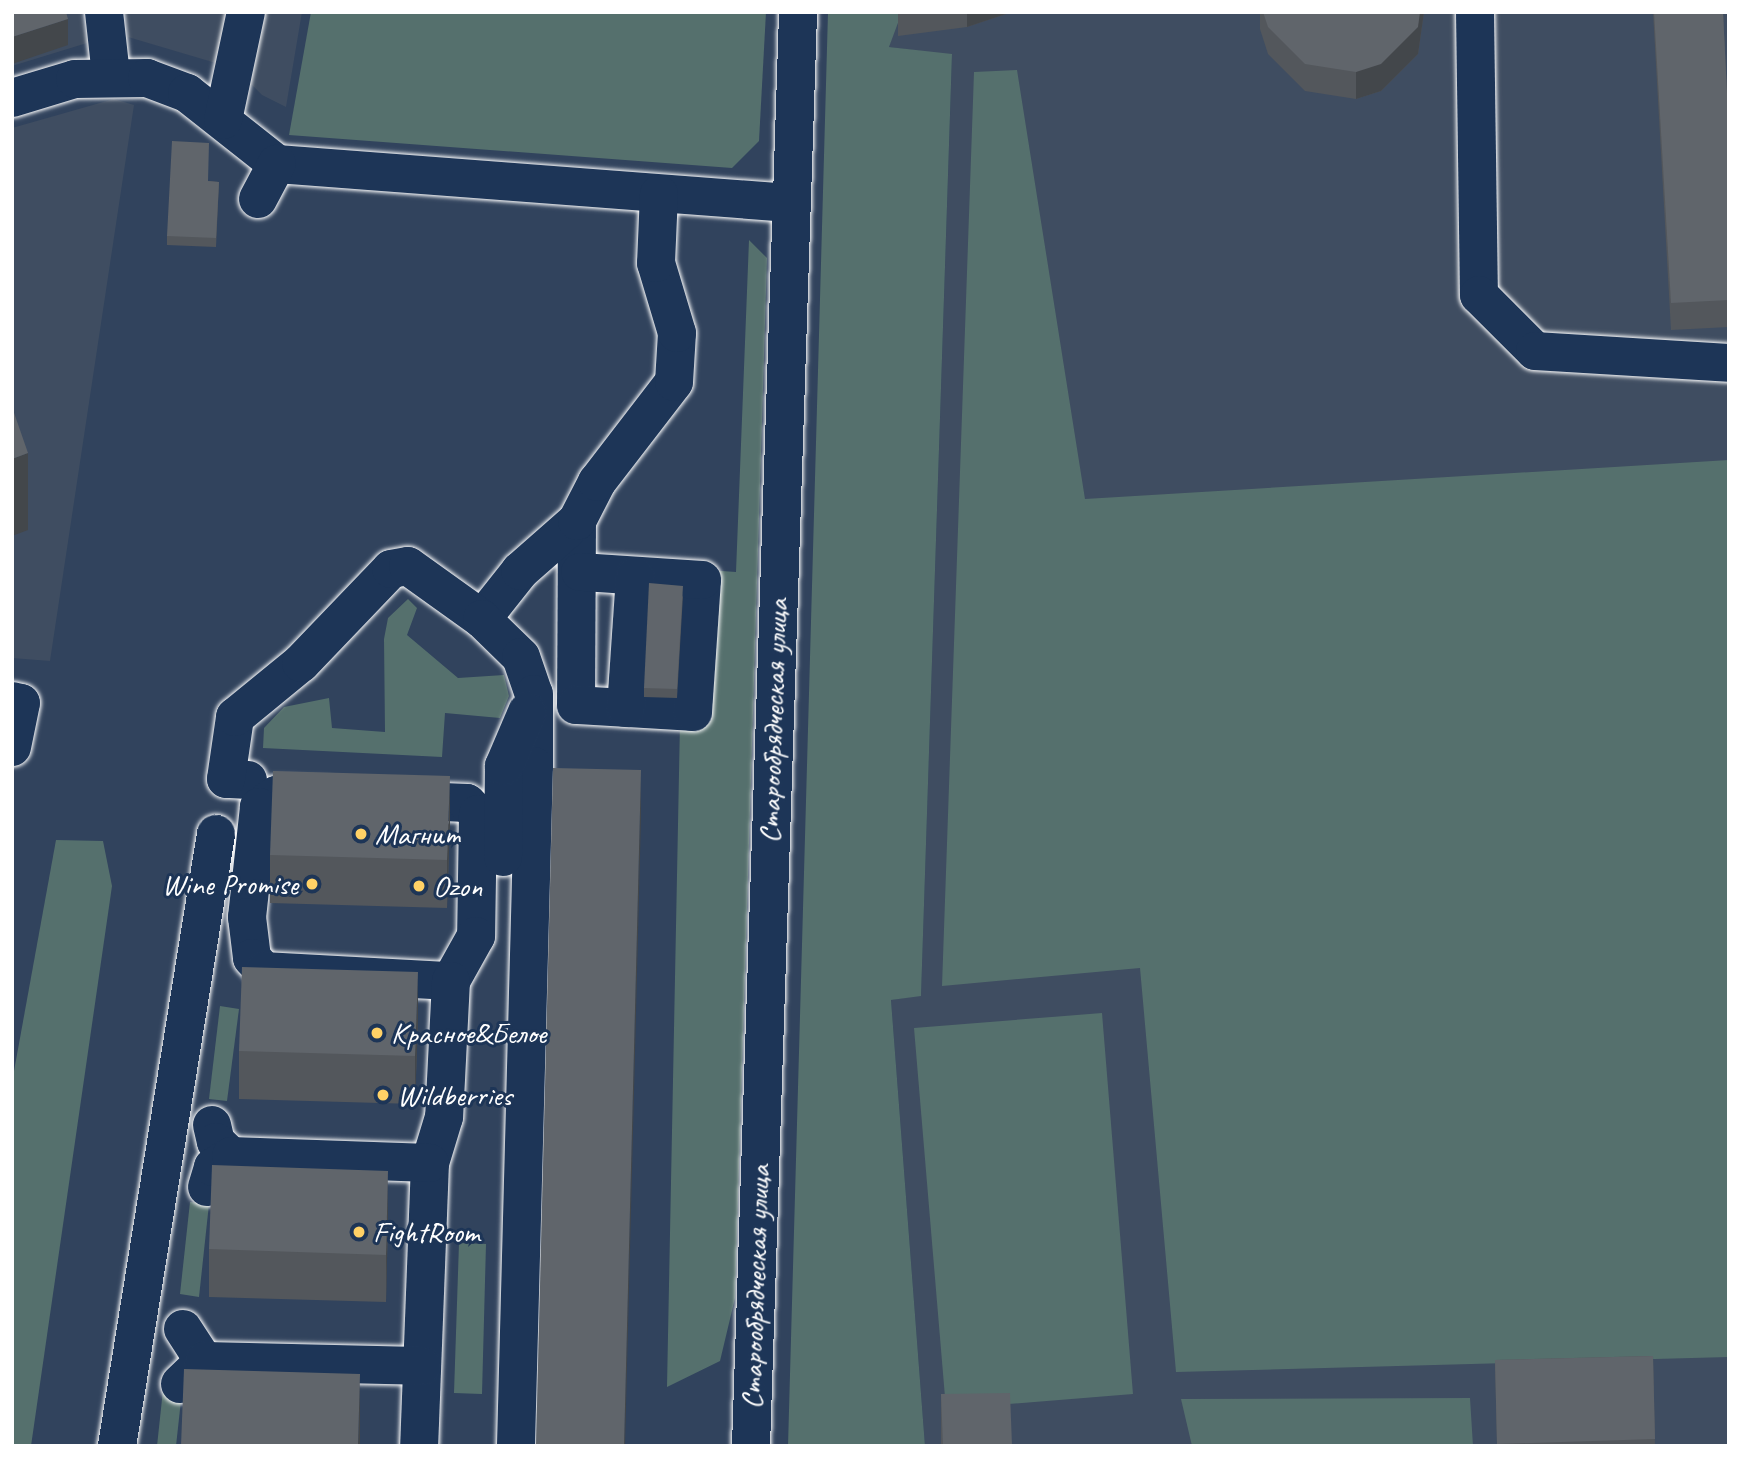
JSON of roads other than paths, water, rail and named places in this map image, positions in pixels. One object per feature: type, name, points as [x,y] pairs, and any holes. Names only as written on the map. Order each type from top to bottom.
[{"type":"street","points":[[104,12],[111,75]]},
{"type":"street","points":[[223,120],[246,12]]},
{"type":"street","name":"Старообрядческая улица","points":[[751,1437],[798,12]]},
{"type":"street","points":[[1475,12],[1479,295],[1535,351],[1729,363]]},
{"type":"street","points":[[12,98],[111,75],[168,84],[223,120],[277,164],[790,203]]},
{"type":"street","points":[[258,199],[277,164]]},
{"type":"street","points":[[482,619],[520,571],[577,520],[597,482],[674,382],[677,333],[656,263],[659,194]]},
{"type":"street","points":[[577,520],[580,572],[576,705],[693,712],[702,580],[580,572]]},
{"type":"street","points":[[248,780],[226,779],[235,717],[301,663],[391,569],[408,566],[482,619],[521,657],[528,708],[516,1446]]},
{"type":"street","points":[[626,708],[635,576]]},
{"type":"street","points":[[12,701],[21,703],[12,747]]},
{"type":"street","points":[[483,766],[485,747],[528,708]]},
{"type":"street","points":[[419,1446],[430,1163],[444,1117],[451,981],[502,890],[504,766],[528,708]]},
{"type":"street","points":[[451,981],[264,971],[246,942],[265,797],[476,806],[476,936]]},
{"type":"street","points":[[117,1446],[216,834]]},
{"type":"street","points":[[207,1187],[221,1141],[430,1163]]},
{"type":"street","points":[[183,1329],[192,1372],[422,1366]]},
{"type":"place","name":"Магнит","points":[[361,834]]},
{"type":"place","name":"Wine Promise","points":[[312,884]]},
{"type":"place","name":"Ozon","points":[[419,886]]},
{"type":"place","name":"Красное&Белое","points":[[377,1033]]},
{"type":"place","name":"Wildberries","points":[[383,1095]]},
{"type":"place","name":"FightRoom","points":[[359,1232]]}]
